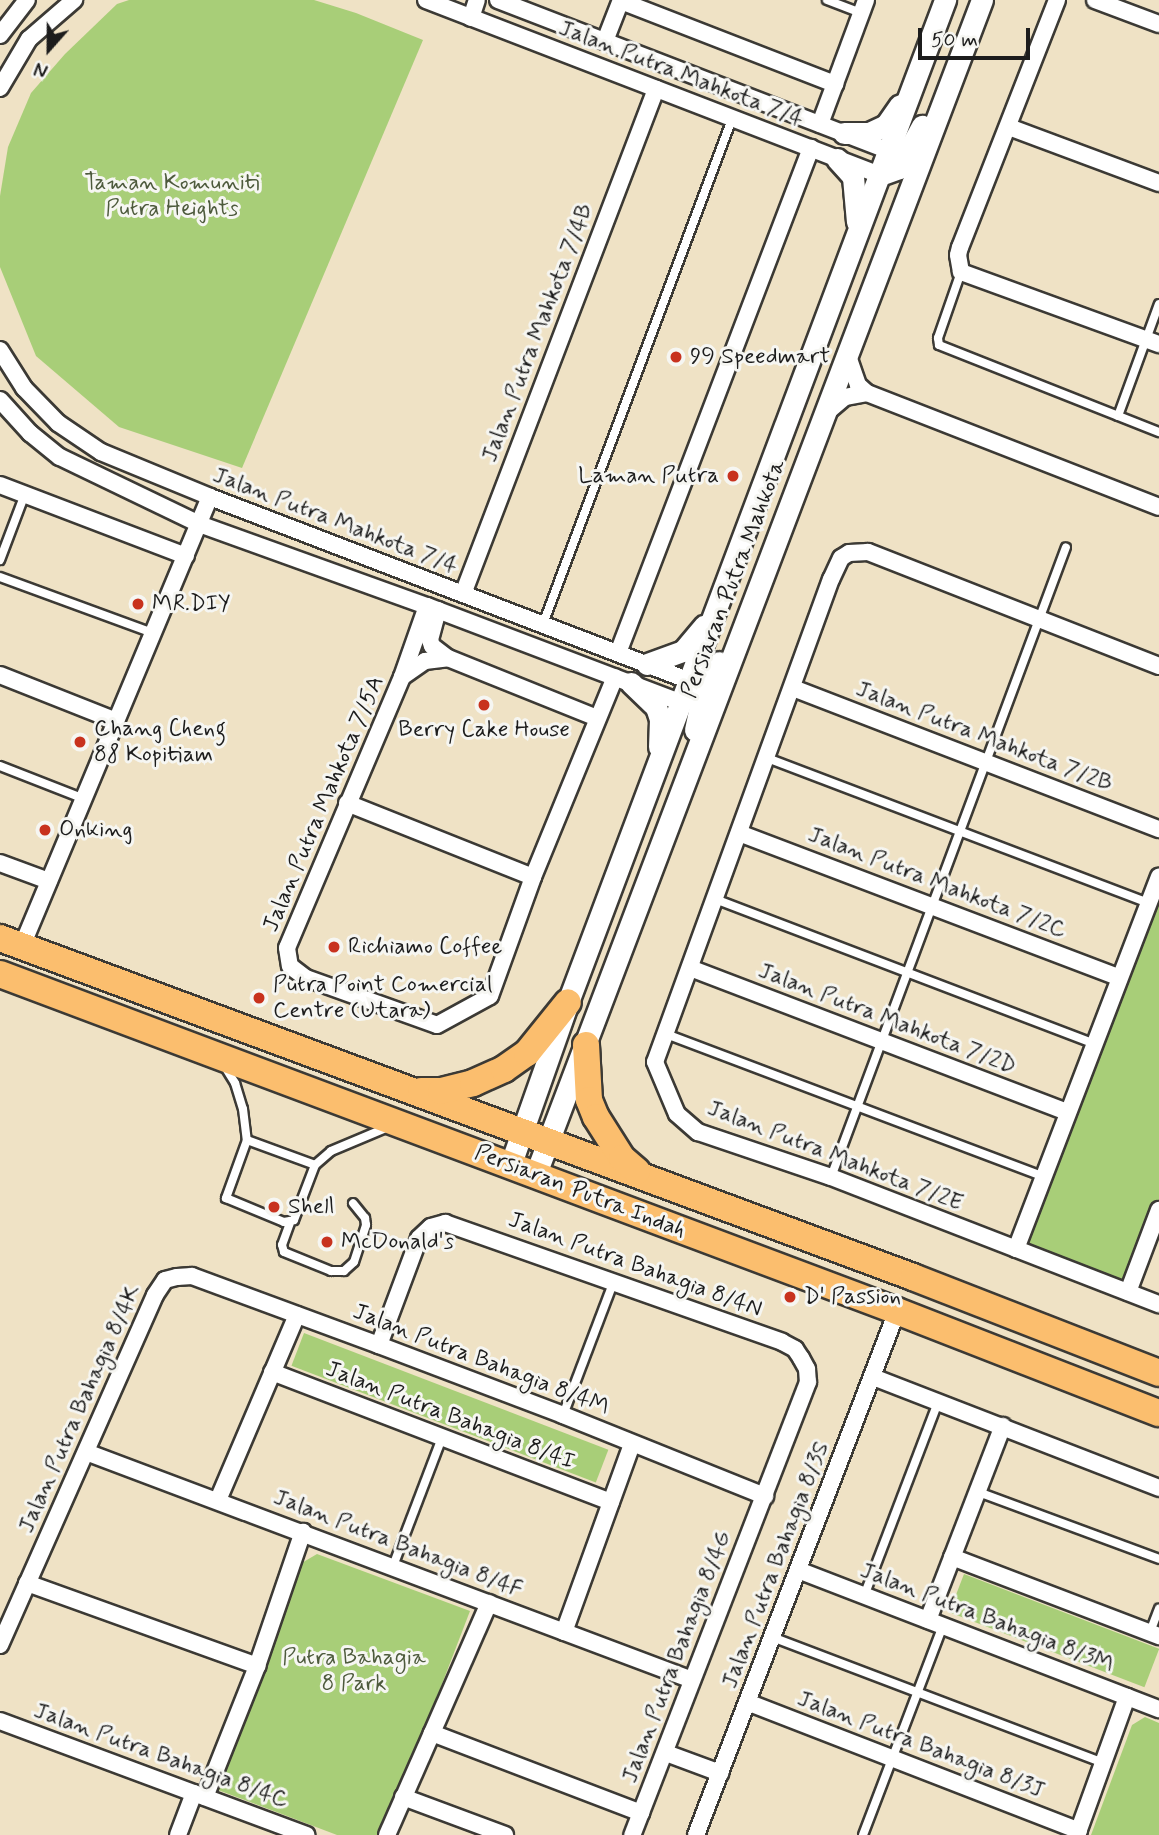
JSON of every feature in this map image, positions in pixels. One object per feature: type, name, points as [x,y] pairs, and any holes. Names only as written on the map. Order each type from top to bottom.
[{"type":"main road","name":"Persiaran Putra Indah","points":[[11,942],[913,1277],[1159,1373]]},
{"type":"main road","name":"Persiaran Putra Indah","points":[[0,974],[897,1311],[1159,1413]]},
{"type":"main road","points":[[412,1091],[441,1091],[472,1083],[504,1069],[527,1054],[568,1002]]},
{"type":"main road","points":[[586,1045],[589,1100],[596,1117],[622,1158],[644,1178]]},
{"type":"street","points":[[0,35],[29,0],[48,20]]},
{"type":"street","name":"Jalan Putra Mahkota 7/4","points":[[426,0],[837,159],[889,165]]},
{"type":"street","points":[[471,18],[477,0]]},
{"type":"street","name":"Jalan Putra Mahkota 7/4","points":[[498,0],[844,133],[889,165]]},
{"type":"street","name":"Persiaran Putra Mahkota","points":[[510,1166],[568,1002],[659,763],[691,693],[715,615],[856,238],[889,165],[945,0]]},
{"type":"street","name":"Persiaran Putra Mahkota","points":[[535,1176],[982,0]]},
{"type":"street","points":[[1057,0],[960,247],[958,255],[961,272],[1152,341]]},
{"type":"street","points":[[1095,0],[1159,24]]},
{"type":"street","points":[[0,89],[29,39],[70,1]]},
{"type":"street","points":[[605,41],[621,1],[835,84]]},
{"type":"street","points":[[820,124],[864,7]]},
{"type":"street","points":[[881,264],[884,231],[897,195],[889,165],[953,77]]},
{"type":"street","points":[[844,133],[869,133],[886,125],[915,82]]},
{"type":"street","name":"Jalan Putra Mahkota 7/4B","points":[[463,594],[656,89]]},
{"type":"street","points":[[1009,127],[1159,183]]},
{"type":"street","points":[[618,653],[811,148]]},
{"type":"street","points":[[837,159],[853,177],[856,238]]},
{"type":"street","name":"Jalan Putra Mahkota 7/4","points":[[0,350],[24,388],[58,423],[101,452],[211,497],[648,664],[691,693]]},
{"type":"street","points":[[847,352],[858,385],[867,393],[1159,507]]},
{"type":"street","points":[[824,415],[845,397],[867,393]]},
{"type":"street","name":"Jalan Putra Mahkota 7/4","points":[[0,400],[30,433],[60,457],[199,524],[623,680],[691,693]]},
{"type":"street","points":[[0,485],[186,556]]},
{"type":"street","points":[[11,942],[49,881],[211,497]]},
{"type":"street","name":"Jalan Putra Mahkota 7/2E","points":[[1039,620],[868,552],[849,553],[841,558],[831,579],[656,1062],[677,1114],[698,1132],[831,1177],[1159,1304]]},
{"type":"street","points":[[433,608],[430,640],[432,646],[448,658],[597,718]]},
{"type":"street","name":"Jalan Putra Mahkota 7/5A","points":[[433,608],[287,948],[290,966],[306,978],[437,1025],[490,996],[533,877],[597,718],[623,680]]},
{"type":"street","points":[[648,664],[683,651],[715,615]]},
{"type":"street","points":[[1039,620],[1159,666]]},
{"type":"street","points":[[685,786],[691,693],[736,629],[746,624]]},
{"type":"street","points":[[402,677],[425,660],[448,658]]},
{"type":"street","points":[[0,676],[116,722]]},
{"type":"street","points":[[623,680],[656,707],[660,719],[659,763]]},
{"type":"street","name":"Jalan Putra Mahkota 7/2B","points":[[793,688],[1159,829]]},
{"type":"street","points":[[347,803],[533,877]]},
{"type":"street","name":"Jalan Putra Mahkota 7/2C","points":[[738,833],[932,904],[1119,978]]},
{"type":"street","points":[[0,863],[49,881]]},
{"type":"street","points":[[1016,1249],[1159,876]]},
{"type":"street","name":"Jalan Putra Mahkota 7/2D","points":[[690,968],[1068,1112]]},
{"type":"street","points":[[1128,1292],[1159,1210]]},
{"type":"street","name":"Jalan Putra Bahagia 8/4N","points":[[379,1345],[419,1238],[431,1227],[445,1223],[614,1281],[795,1349],[807,1369],[808,1382],[765,1496]]},
{"type":"street","name":"Jalan Putra Bahagia 8/4M","points":[[177,1276],[192,1276],[379,1345],[765,1496]]},
{"type":"street","name":"Jalan Putra Bahagia 8/4K","points":[[0,1645],[155,1295],[165,1280],[177,1276]]},
{"type":"street","name":"Jalan Putra Bahagia 8/3S","points":[[700,1834],[720,1773],[897,1311]]},
{"type":"street","points":[[219,1500],[297,1315]]},
{"type":"street","name":"Jalan Putra Bahagia 8/4I","points":[[272,1372],[611,1502]]},
{"type":"street","points":[[873,1377],[1159,1488]]},
{"type":"street","points":[[936,1623],[953,1557],[1003,1426]]},
{"type":"street","points":[[564,1632],[632,1444]]},
{"type":"street","name":"Jalan Putra Bahagia 8/4F","points":[[86,1452],[489,1602],[692,1681]]},
{"type":"street","name":"Jalan Putra Bahagia 8/4G","points":[[632,1835],[765,1496]]},
{"type":"street","points":[[178,1835],[200,1795],[257,1666],[303,1532]]},
{"type":"street","points":[[953,1557],[1154,1634]]},
{"type":"street","name":"Jalan Putra Bahagia 8/3M","points":[[798,1570],[1159,1709]]},
{"type":"street","points":[[27,1583],[257,1666]]},
{"type":"street","points":[[387,1835],[489,1602]]},
{"type":"street","points":[[1078,1833],[1127,1697]]},
{"type":"street","name":"Jalan Putra Bahagia 8/3J","points":[[747,1702],[1078,1833]]},
{"type":"street","name":"Jalan Putra Bahagia 8/4C","points":[[0,1721],[200,1795],[269,1828],[307,1835]]},
{"type":"street","points":[[432,1733],[640,1813]]},
{"type":"street","points":[[666,1753],[720,1773]]},
{"type":"street","points":[[403,1797],[505,1835]]},
{"type":"lane","points":[[827,0],[864,7]]},
{"type":"lane","points":[[543,625],[732,119]]},
{"type":"lane","points":[[961,272],[938,338],[939,345],[1159,432]]},
{"type":"lane","points":[[1118,416],[1152,341],[1159,304]]},
{"type":"lane","points":[[0,560],[25,494]]},
{"type":"lane","points":[[831,1177],[1066,547]]},
{"type":"lane","points":[[0,578],[153,633]]},
{"type":"lane","points":[[766,758],[1149,903]]},
{"type":"lane","points":[[0,766],[84,799]]},
{"type":"lane","points":[[715,899],[1094,1044]]},
{"type":"lane","points":[[666,1034],[1044,1177]]},
{"type":"lane","points":[[218,1056],[235,1083],[243,1109],[247,1140],[226,1198],[290,1223]]},
{"type":"lane","points":[[353,1203],[365,1218],[366,1226],[354,1262],[344,1271],[331,1271],[285,1252],[282,1245],[314,1165],[331,1151],[398,1124]]},
{"type":"lane","points":[[247,1140],[314,1165]]},
{"type":"lane","points":[[563,1415],[614,1281]]},
{"type":"lane","points":[[864,1596],[938,1401]]},
{"type":"lane","points":[[393,1566],[442,1438]]},
{"type":"lane","points":[[978,1492],[1159,1559]]},
{"type":"lane","points":[[1154,1634],[1159,1609]]},
{"type":"lane","points":[[863,1835],[918,1692],[936,1623]]},
{"type":"lane","points":[[772,1637],[1103,1763]]},
{"type":"green space","name":"Taman Komuniti Putra Heights","points":[[129,0],[314,0],[356,13],[423,40],[242,468],[119,427],[36,356],[0,267],[0,196],[8,147],[31,93],[65,54],[117,4]]},
{"type":"green space","points":[[1159,887],[1159,1199],[1127,1286],[1023,1245]]},
{"type":"green space","points":[[304,1333],[608,1450],[596,1483],[291,1366]]},
{"type":"green space","name":"Putra Bahagia 8 Park","points":[[317,1554],[470,1611],[384,1835],[337,1835],[218,1790],[300,1564]]},
{"type":"green space","points":[[964,1574],[1159,1649],[1144,1687],[949,1612]]},
{"type":"green space","points":[[1145,1717],[1159,1723],[1159,1835],[1091,1835],[1132,1725]]},
{"type":"place","name":"99 Speedmart","points":[[676,357]]},
{"type":"place","name":"Laman Putra","points":[[733,476]]},
{"type":"place","name":"MR.DIY","points":[[138,604]]},
{"type":"place","name":"Berry Cake House","points":[[484,705]]},
{"type":"place","name":"Chang Cheng 88 Kopitiam","points":[[80,742]]},
{"type":"place","name":"Onking","points":[[45,830]]},
{"type":"place","name":"Richiamo Coffee","points":[[334,947]]},
{"type":"place","name":"Putra Point Comercial Centre (Utara)","points":[[259,998]]},
{"type":"place","name":"Shell","points":[[274,1207]]},
{"type":"place","name":"McDonald's","points":[[327,1242]]},
{"type":"place","name":"D' Passion","points":[[790,1297]]}]
